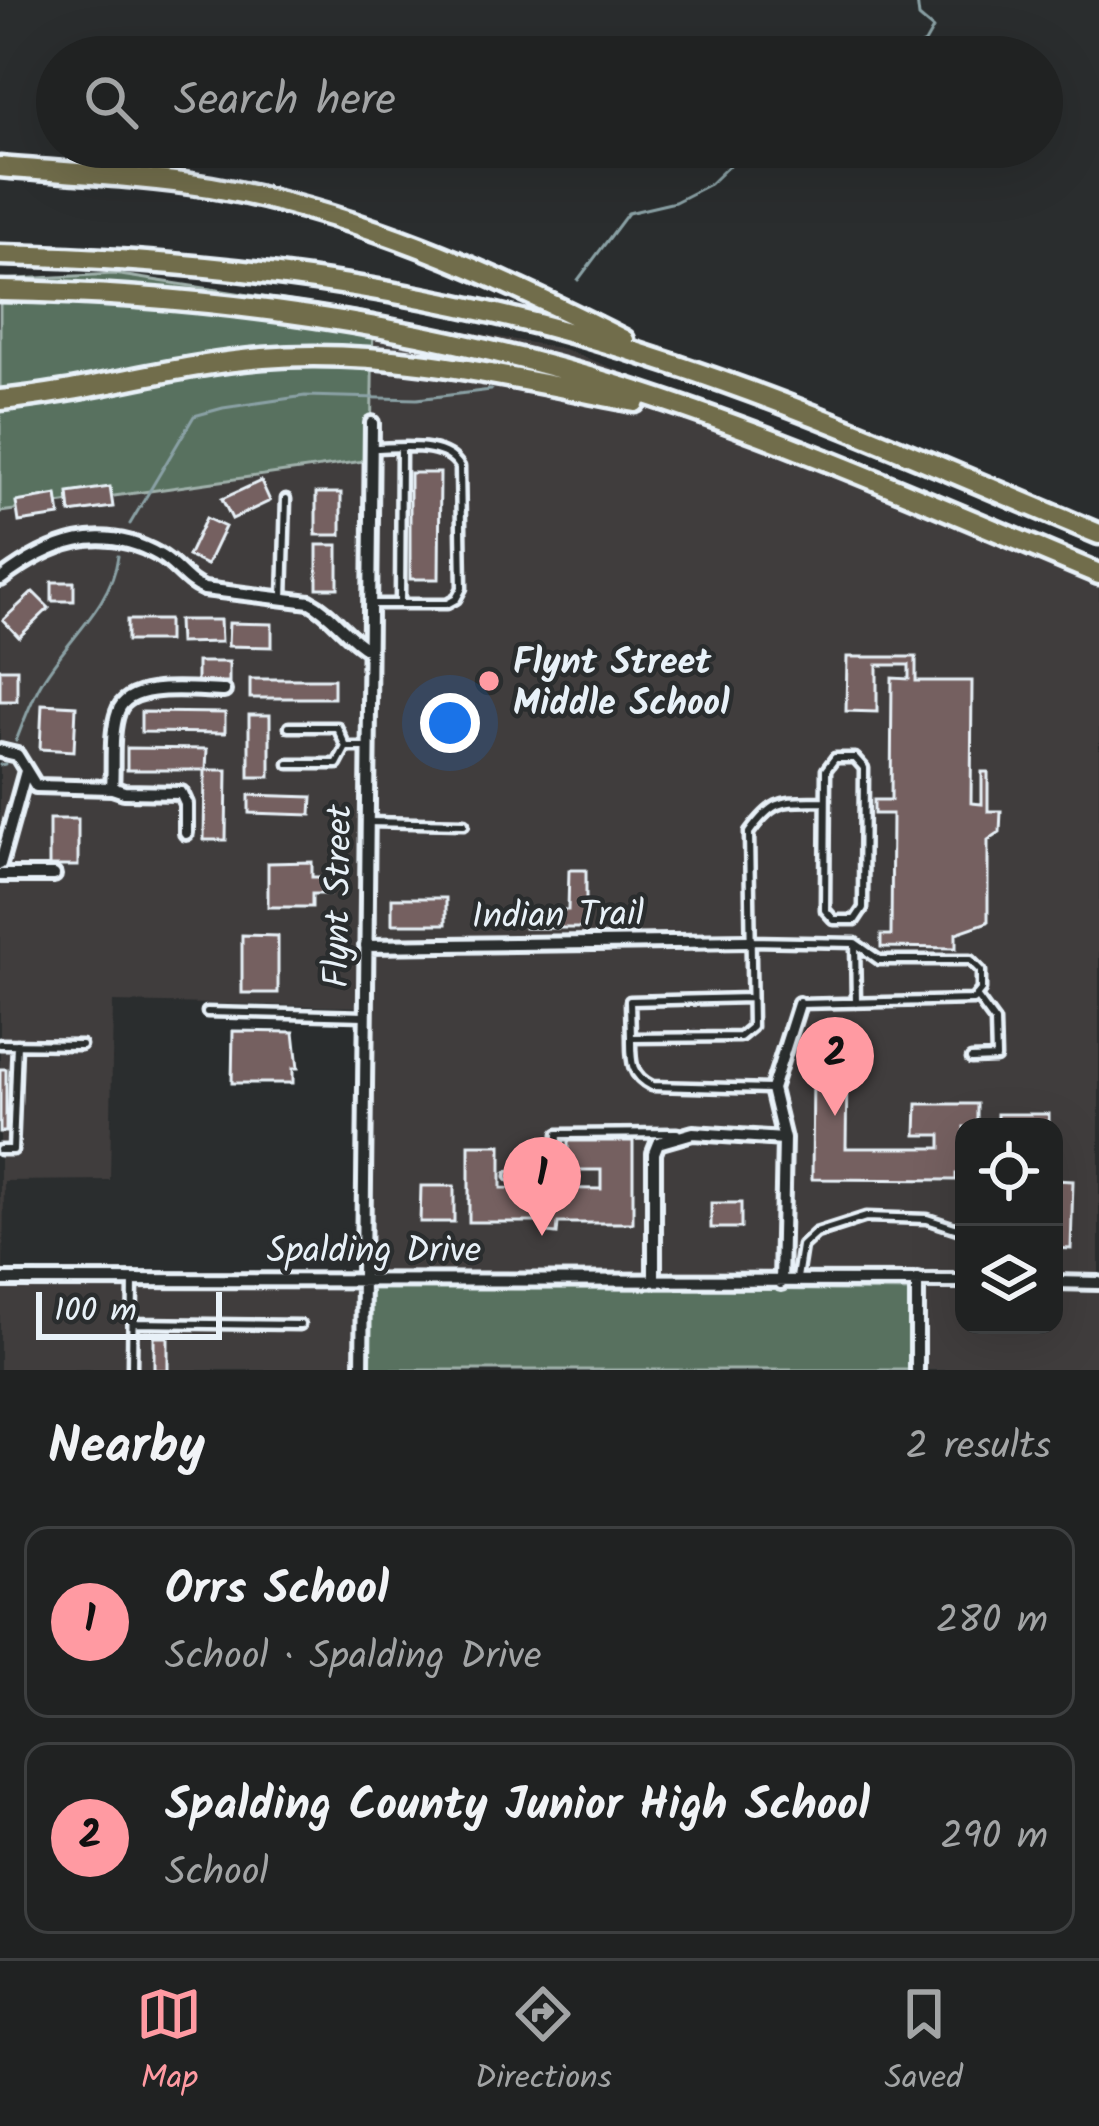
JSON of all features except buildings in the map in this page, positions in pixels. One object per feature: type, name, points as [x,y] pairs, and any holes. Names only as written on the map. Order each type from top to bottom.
[{"type":"highway","points":[[0,167],[209,187],[316,212],[520,291],[665,361]]},
{"type":"highway","points":[[0,255],[162,262],[334,283],[477,309],[665,361],[754,393],[1099,534]]},
{"type":"highway","points":[[0,291],[165,298],[351,322],[531,361],[711,417],[1099,574]]},
{"type":"highway","points":[[0,400],[234,361],[357,358],[492,371],[711,417]]},
{"type":"street","name":"Flynt Street","points":[[362,1370],[372,424]]},
{"type":"street","points":[[2,579],[36,553],[102,538],[128,540],[160,555],[197,587],[304,600],[322,608],[350,639],[369,650]]},
{"type":"street","points":[[112,788],[116,718],[122,703],[143,690],[224,691]]},
{"type":"street","points":[[0,751],[17,755],[36,786],[181,793],[186,803],[186,833]]},
{"type":"street","points":[[0,864],[26,771]]},
{"type":"street","points":[[0,875],[54,875]]},
{"type":"street","name":"Indian Trail","points":[[366,946],[750,940]]},
{"type":"street","points":[[781,1283],[784,1139],[772,1089],[799,1004]]},
{"type":"street","points":[[654,1281],[654,1153],[658,1143],[693,1132],[784,1139]]},
{"type":"street","name":"Spalding Drive","points":[[0,1280],[955,1281]]},
{"type":"street","points":[[917,1280],[917,1370]]},
{"type":"street","points":[[1063,1282],[1099,1283]]},
{"type":"lane","points":[[370,604],[447,604],[462,588],[460,467],[454,455],[441,450],[371,448]]},
{"type":"lane","points":[[400,604],[401,448]]},
{"type":"lane","points":[[283,598],[286,499]]},
{"type":"lane","points":[[289,727],[337,728],[346,747]]},
{"type":"lane","points":[[346,747],[368,747]]},
{"type":"lane","points":[[290,764],[337,764],[346,747]]},
{"type":"lane","points":[[835,758],[855,758],[864,768],[863,908],[855,920],[834,920],[825,910],[824,801],[826,770],[835,758]]},
{"type":"lane","points":[[631,1038],[740,1037],[752,1027],[749,833],[767,808],[824,801]]},
{"type":"lane","points":[[367,822],[464,824]]},
{"type":"lane","points":[[750,940],[855,944],[879,960],[970,960],[981,970],[981,990],[973,1000],[799,1004]]},
{"type":"lane","points":[[855,944],[856,1003]]},
{"type":"lane","points":[[971,1059],[995,1058],[995,1022],[976,996]]},
{"type":"lane","points":[[751,998],[630,1000],[631,1064],[639,1079],[652,1086],[772,1089]]},
{"type":"lane","points":[[207,1012],[364,1016]]},
{"type":"lane","points":[[0,1044],[81,1045]]},
{"type":"lane","points":[[0,1150],[13,1150],[16,1044]]},
{"type":"lane","points":[[511,1176],[556,1175],[558,1134],[693,1132]]},
{"type":"lane","points":[[797,1278],[802,1246],[816,1233],[866,1217],[927,1219],[955,1228]]},
{"type":"lane","points":[[132,1370],[133,1280]]},
{"type":"lane","points":[[133,1323],[300,1325]]},
{"type":"shaded area","points":[[373,314],[564,349],[1099,560],[1099,1370],[917,1370],[917,1291],[362,1285],[362,1370],[0,1370],[0,512],[370,460]],"holes":[[[113,1002],[364,1007],[361,1285],[3,1274],[4,1181],[110,1180]]]},
{"type":"green space","points":[[114,274],[373,314],[371,460],[0,512],[0,280]]},
{"type":"green space","points":[[361,1285],[918,1291],[917,1370],[362,1370]]},
{"type":"waterway","points":[[917,0],[919,17],[933,29],[929,36]]},
{"type":"waterway","points":[[578,280],[628,213],[675,202],[710,184],[726,168]]},
{"type":"waterway","points":[[130,524],[194,416],[305,396],[417,399],[491,390]]},
{"type":"waterway","points":[[16,741],[39,687],[106,592],[118,556]]},
{"type":"waterway","points":[[0,765],[5,764]]},
{"type":"place","name":"Flynt Street Middle School","points":[[489,681]]},
{"type":"place","name":"Spalding County Junior High School","points":[[835,1116]]},
{"type":"place","name":"Orrs School","points":[[542,1236]]}]
